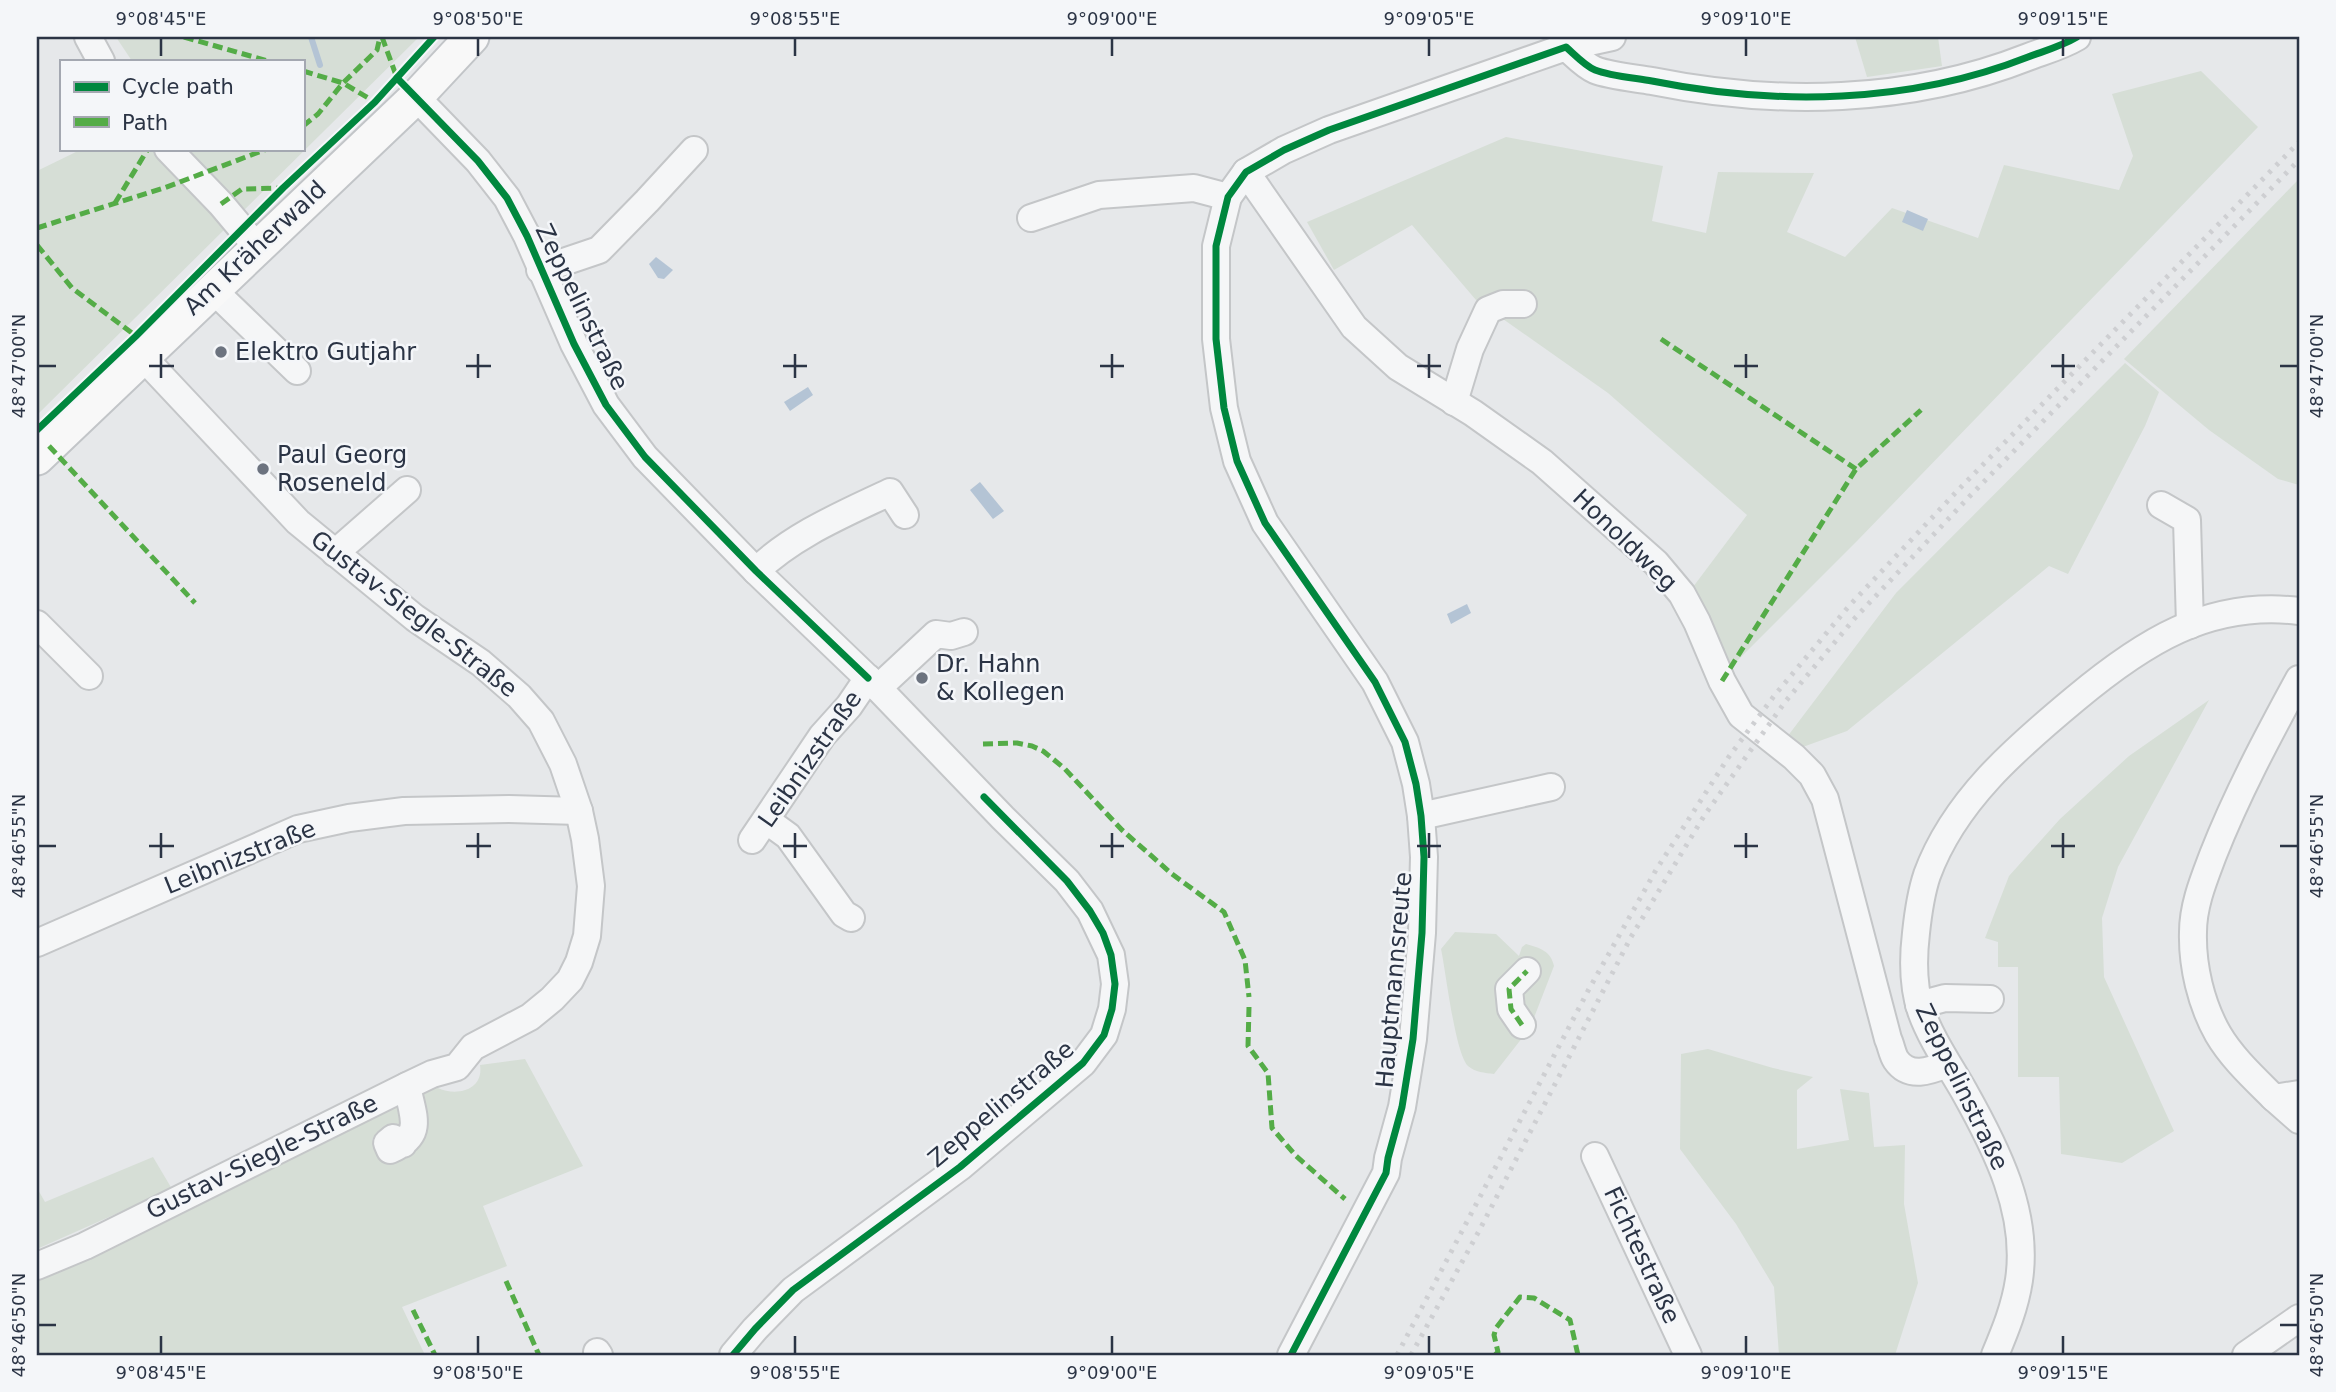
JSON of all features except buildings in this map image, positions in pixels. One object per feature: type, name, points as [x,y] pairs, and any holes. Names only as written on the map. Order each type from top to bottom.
[{"type":"main road","name":"Am Kräherwald","points":[[37,458],[416,97],[472,37]]},
{"type":"street","points":[[88,37],[100,60]]},
{"type":"street","name":"Hauptmannsreute","points":[[1291,1355],[1386,1173],[1402,1107],[1413,1039],[1422,933],[1424,857],[1416,784],[1405,742],[1375,682],[1265,523],[1237,461],[1224,408],[1216,339],[1216,246],[1228,197],[1246,172],[1283,149],[1564,42],[1612,37]]},
{"type":"street","points":[[1564,42],[1594,70],[1727,94],[1798,97],[1863,96],[1929,86],[2001,68],[2077,37]]},
{"type":"street","name":"Zeppelinstraße","points":[[416,97],[478,161],[508,198],[574,344],[607,405],[645,457],[756,572],[873,683],[1067,881],[1090,911],[1111,956],[1115,984],[1112,1009],[1104,1035],[1083,1063],[960,1167],[793,1290],[733,1355]]},
{"type":"street","points":[[540,270],[599,250],[694,149]]},
{"type":"street","points":[[169,150],[221,204],[257,247]]},
{"type":"street","name":"Honoldweg","points":[[1246,172],[1354,327],[1398,368],[1454,402],[1542,462],[1656,563],[1682,594],[1722,681],[1741,715],[1794,757],[1812,775],[1825,799],[1896,1061],[1910,1071],[1926,1072],[1947,1064]]},
{"type":"street","points":[[1031,218],[1099,195],[1194,188],[1228,197]]},
{"type":"street","points":[[212,289],[297,371]]},
{"type":"street","points":[[1454,402],[1470,349],[1488,310],[1503,304],[1523,303]]},
{"type":"street","name":"Gustav-Siegle-Straße","points":[[37,1266],[432,1074],[457,1067],[473,1047],[530,1017],[552,999],[569,980],[579,962],[587,936],[591,886],[585,839],[579,811],[554,743],[541,721],[519,696],[481,663],[415,618],[298,522],[142,356]]},
{"type":"street","points":[[335,552],[408,490]]},
{"type":"street","points":[[756,572],[770,557],[825,523],[890,492],[905,515]]},
{"type":"street","points":[[2161,505],[2187,520],[2190,625]]},
{"type":"street","name":"Zeppelinstraße","points":[[1995,1355],[2011,1319],[2020,1279],[2021,1242],[2015,1203],[1997,1154],[1947,1064],[1921,1010],[1914,952],[1918,914],[1927,876],[1954,823],[1980,787],[2038,730],[2116,665],[2152,642],[2190,625],[2229,613],[2251,610],[2299,611]]},
{"type":"street","points":[[37,624],[89,676]]},
{"type":"street","name":"Leibnizstraße","points":[[851,918],[844,914],[788,836],[759,830],[822,736],[849,706],[873,683],[936,634],[951,636],[964,632]]},
{"type":"street","points":[[2299,679],[2232,806],[2200,890],[2193,930],[2195,968],[2204,1001],[2218,1033],[2232,1054],[2287,1096],[2299,1120]]},
{"type":"street","points":[[1421,816],[1524,782],[1551,787]]},
{"type":"street","name":"Leibnizstraße","points":[[37,943],[298,829],[349,818],[404,811],[579,811]]},
{"type":"street","points":[[1522,1025],[1511,1009],[1509,989],[1527,971]]},
{"type":"street","points":[[1921,1010],[1945,998],[1988,1003]]},
{"type":"street","points":[[403,1144],[411,1136],[414,1125],[407,1086]]},
{"type":"street","name":"Fichtestraße","points":[[1595,1156],[1689,1355]]},
{"type":"street","points":[[2246,1355],[2299,1318]]},
{"type":"shaded area","points":[[116,37],[419,37],[37,415],[37,171],[80,150],[304,150],[304,60],[131,60]]},
{"type":"shaded area","points":[[1855,37],[1938,37],[1942,66],[1867,77]]},
{"type":"shaded area","points":[[2201,71],[2258,127],[1857,541],[1731,667],[1693,587],[1747,515],[1608,393],[1476,300],[1412,225],[1334,270],[1307,222],[1506,137],[1663,166],[1652,221],[1706,233],[1718,172],[1814,173],[1787,232],[1845,257],[1892,208],[1978,238],[2004,165],[2119,190],[2133,156],[2112,94]]},
{"type":"shaded area","points":[[2299,179],[2299,485],[2278,479],[2209,430],[2124,359]]},
{"type":"shaded area","points":[[2125,363],[2159,392],[2145,426],[2068,574],[2049,566],[1847,731],[1800,748],[1784,741],[1896,593]]},
{"type":"shaded area","points":[[2209,700],[2118,867],[2102,918],[2104,977],[2174,1131],[2122,1163],[2061,1154],[2059,1077],[2018,1077],[2018,967],[1998,967],[1998,942],[1985,938],[2009,876],[2060,819],[2129,756]]},
{"type":"shaded area","points":[[1455,932],[1496,934],[1519,956],[1526,944],[1544,951],[1553,961],[1554,966],[1530,1028],[1494,1074],[1477,1071],[1468,1066],[1459,1045],[1441,949]]},
{"type":"shaded area","points":[[1708,1049],[1813,1077],[1797,1090],[1797,1149],[1849,1140],[1840,1089],[1869,1093],[1874,1147],[1905,1145],[1904,1204],[1918,1283],[1895,1355],[1779,1355],[1774,1287],[1736,1224],[1680,1149],[1681,1054]]},
{"type":"shaded area","points":[[525,1059],[583,1166],[483,1206],[507,1266],[402,1307],[425,1355],[37,1355],[37,1277],[404,1091],[409,1129],[394,1130],[372,1139],[379,1159],[415,1149],[421,1084],[435,1082],[438,1088],[445,1091],[461,1091],[473,1086],[478,1080],[480,1065]]},
{"type":"shaded area","points":[[153,1157],[172,1189],[37,1249],[37,1188],[45,1202]]},
{"type":"water","points":[[1907,210],[1928,219],[1923,231],[1902,222]]},
{"type":"water","points":[[656,257],[673,270],[664,279],[658,278],[649,264]]},
{"type":"water","points":[[808,387],[813,395],[790,411],[784,402]]},
{"type":"water","points":[[980,482],[1004,511],[993,519],[970,490]]},
{"type":"water","points":[[1467,604],[1471,613],[1451,624],[1447,614]]},
{"type":"waterway","points":[[311,37],[320,65]]},
{"type":"railway","points":[[1397,1355],[1589,989],[1656,870],[1728,758],[1774,696],[1849,606],[1960,488],[2299,142]]},
{"type":"railway","points":[[1411,1355],[1479,1231],[1631,937],[1704,816],[1785,702],[1855,618],[1969,497],[2299,160]]},
{"type":"marked path","points":[[184,37],[264,60]]},
{"type":"marked path","points":[[304,125],[318,114],[343,83],[377,50],[380,37]]},
{"type":"marked path","points":[[382,37],[397,78]]},
{"type":"marked path","points":[[304,71],[343,83],[375,102]]},
{"type":"marked path","points":[[115,203],[147,150]]},
{"type":"marked path","points":[[37,228],[164,188],[264,150]]},
{"type":"marked path","points":[[221,204],[242,189],[283,188]]},
{"type":"marked path","points":[[37,245],[72,288],[136,336]]},
{"type":"marked path","points":[[1661,339],[1856,469]]},
{"type":"marked path","points":[[1722,681],[1856,469],[1921,410]]},
{"type":"marked path","points":[[49,446],[195,603]]},
{"type":"marked path","points":[[983,744],[1017,743],[1043,751],[1064,768],[1122,830],[1172,874],[1224,912],[1245,960],[1249,997]]},
{"type":"marked path","points":[[1522,1025],[1511,1009],[1509,989],[1527,971]]},
{"type":"marked path","points":[[1249,1007],[1248,1046],[1268,1073],[1272,1128],[1296,1156],[1345,1199]]},
{"type":"marked path","points":[[506,1281],[539,1355]]},
{"type":"marked path","points":[[1495,1355],[1498,1352],[1494,1335],[1496,1328],[1520,1297],[1534,1298],[1570,1320],[1578,1355]]},
{"type":"marked path","points":[[413,1310],[435,1355]]},
{"type":"cycle path","points":[[37,430],[136,336],[283,188],[375,102],[434,37]]},
{"type":"cycle path","points":[[1291,1355],[1386,1173],[1402,1107],[1413,1039],[1422,933],[1424,857],[1416,784],[1405,742],[1375,682],[1265,523],[1237,461],[1224,408],[1216,339],[1216,246],[1228,197],[1246,172],[1284,150],[1329,130],[1566,47],[1584,63],[1601,72],[1699,89],[1794,97],[1889,92],[1936,84],[1983,73],[2077,37]]},
{"type":"cycle path","points":[[397,78],[478,161],[507,198],[527,236],[574,344],[606,405],[645,457],[756,571],[868,678]]},
{"type":"cycle path","points":[[733,1355],[793,1290],[960,1167],[1083,1063],[1104,1035],[1112,1009],[1115,984],[1111,955],[1103,933],[1067,881],[984,797]]},
{"type":"place","name":"Elektro Gutjahr","points":[[221,352]]},
{"type":"place","name":"Paul Georg Roseneld","points":[[263,469]]},
{"type":"place","name":"Dr. Hahn & Kollegen","points":[[922,678]]}]
